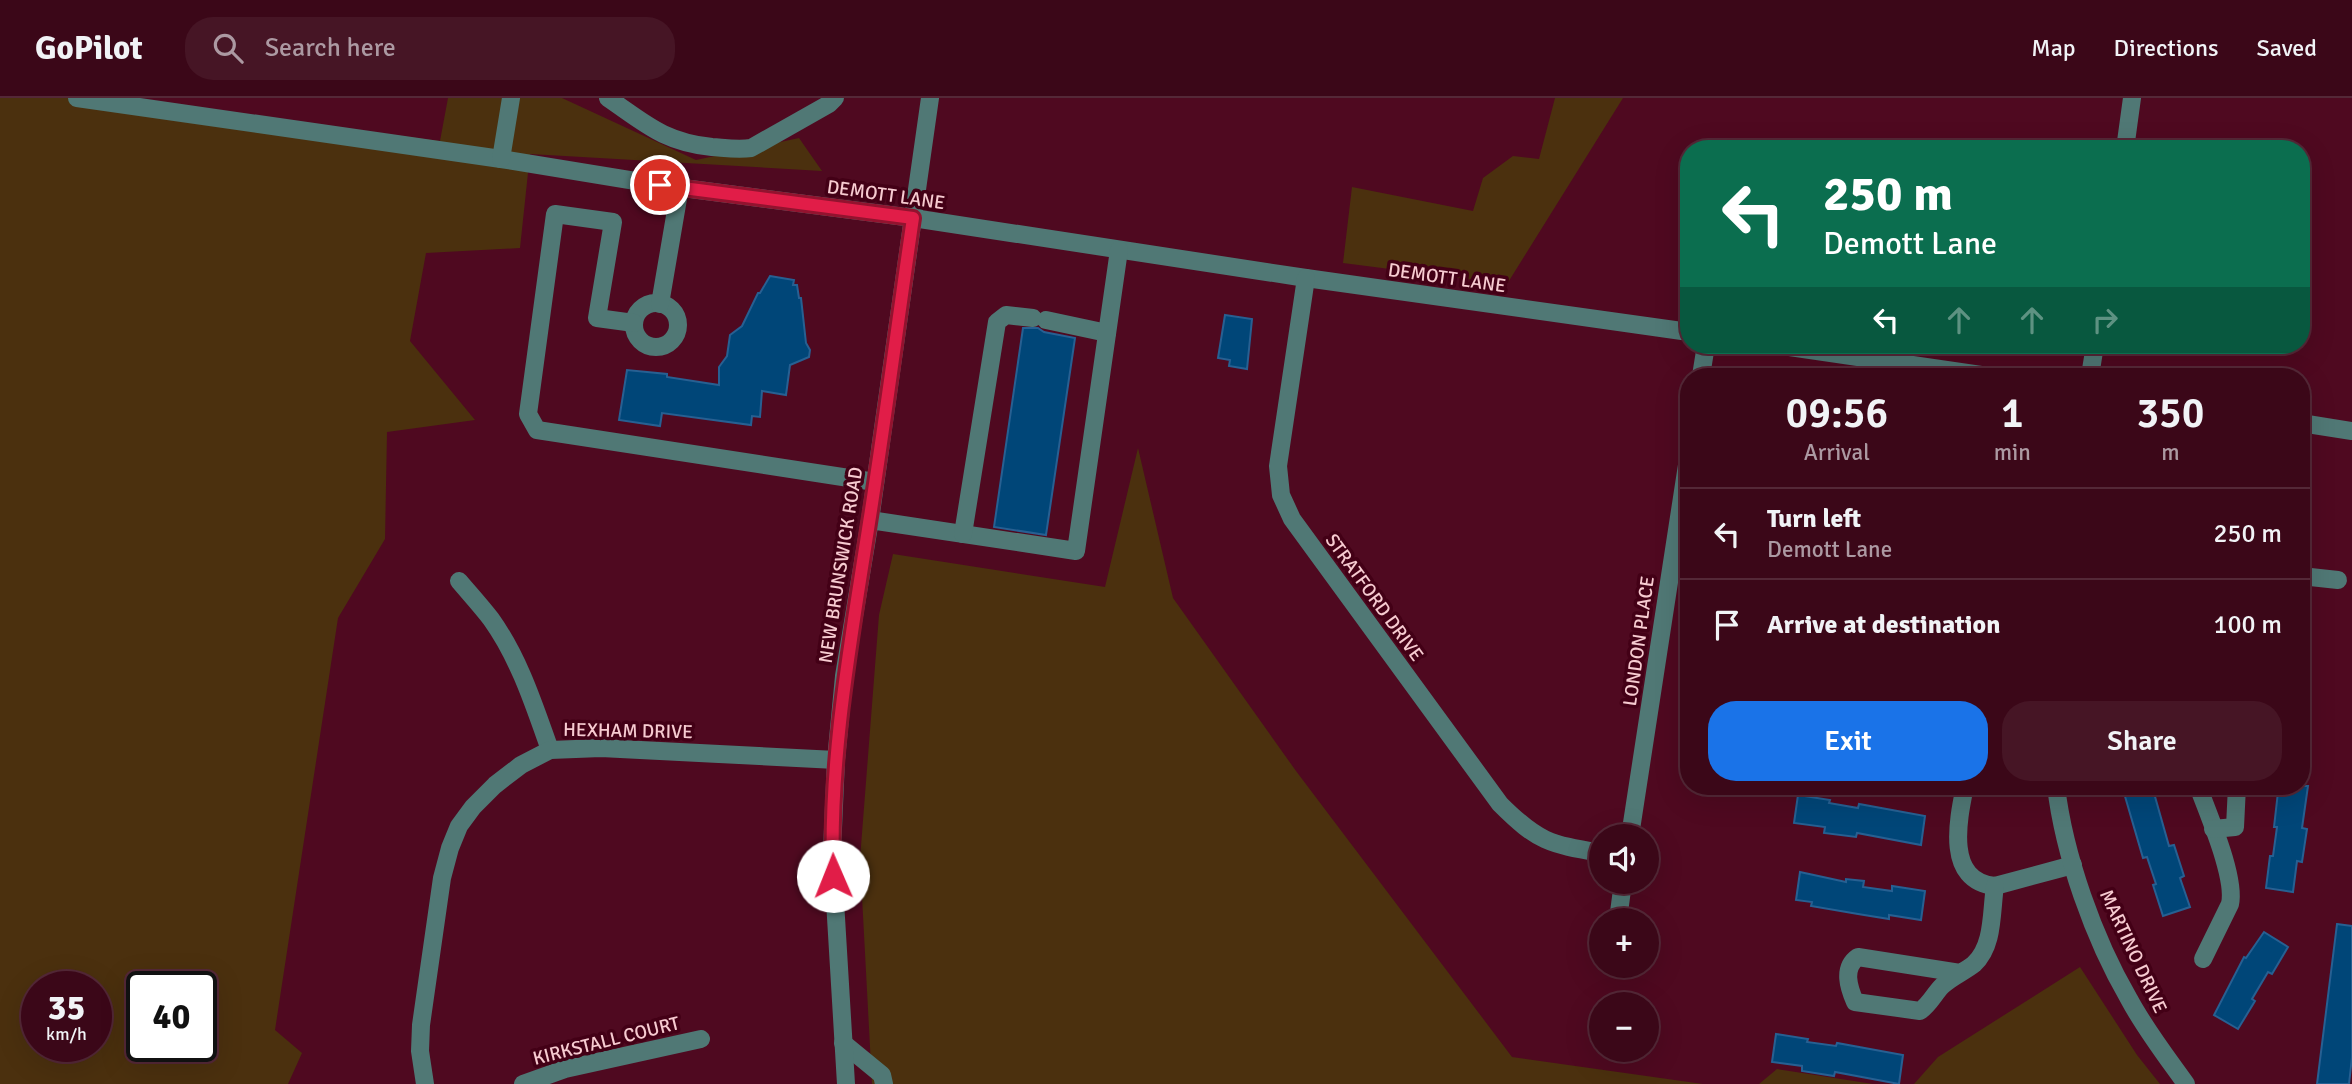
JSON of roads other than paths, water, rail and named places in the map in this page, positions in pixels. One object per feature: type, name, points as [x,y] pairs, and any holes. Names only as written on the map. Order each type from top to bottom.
[{"type":"street","name":"DEMOTT LANE","points":[[77,98],[195,106],[680,187],[913,218],[1306,278],[1680,331]]},
{"type":"street","points":[[501,159],[511,98]]},
{"type":"street","points":[[608,98],[665,137],[687,144],[739,150],[751,148],[835,98]]},
{"type":"street","name":"NEW BRUNSWICK ROAD","points":[[846,1084],[832,851],[836,760],[844,676],[870,520],[930,98]]},
{"type":"street","points":[[2126,140],[2132,98]]},
{"type":"street","points":[[660,303],[680,187]]},
{"type":"street","points":[[634,323],[597,318],[613,222],[555,214],[528,414],[537,430],[875,482]]},
{"type":"street","points":[[870,520],[1076,551],[1119,250]]},
{"type":"street","name":"STRATFORD DRIVE","points":[[1306,278],[1279,466],[1281,495],[1292,519],[1500,804],[1538,837],[1558,845],[1589,851]]},
{"type":"street","points":[[660,303],[673,311],[678,324],[674,338],[663,347],[649,346],[637,337],[634,323],[640,310],[660,303]]},
{"type":"street","points":[[963,534],[997,322],[1006,315],[1107,332]]},
{"type":"street","points":[[1837,354],[1933,368]]},
{"type":"street","points":[[2310,424],[2352,431]]},
{"type":"street","name":"LONDON PLACE","points":[[1632,824],[1680,511]]},
{"type":"street","points":[[2310,577],[2338,580]]},
{"type":"street","points":[[460,581],[491,620],[513,656],[532,697],[550,750]]},
{"type":"street","name":"HEXHAM DRIVE","points":[[425,1084],[420,1051],[421,1025],[442,878],[459,826],[495,785],[521,765],[550,750],[601,748],[836,760]]},
{"type":"street","points":[[1963,795],[1957,828],[1959,856],[1971,877],[1982,885],[1995,886],[2073,865]]},
{"type":"street","name":"MARTINO DRIVE","points":[[2058,795],[2073,865],[2091,919],[2128,998],[2186,1084]]},
{"type":"street","points":[[2201,795],[2227,869],[2232,895],[2203,959]]},
{"type":"street","points":[[2213,829],[2235,827],[2236,795]]},
{"type":"street","points":[[1960,973],[1858,957],[1850,967],[1847,984],[1855,1002],[1920,1011],[1930,1003],[1941,986],[1960,973],[1984,955],[1988,944],[1995,886]]},
{"type":"street","name":"KIRKSTALL COURT","points":[[523,1084],[565,1069],[701,1038]]},
{"type":"street","points":[[843,1043],[882,1075],[884,1084]]}]
